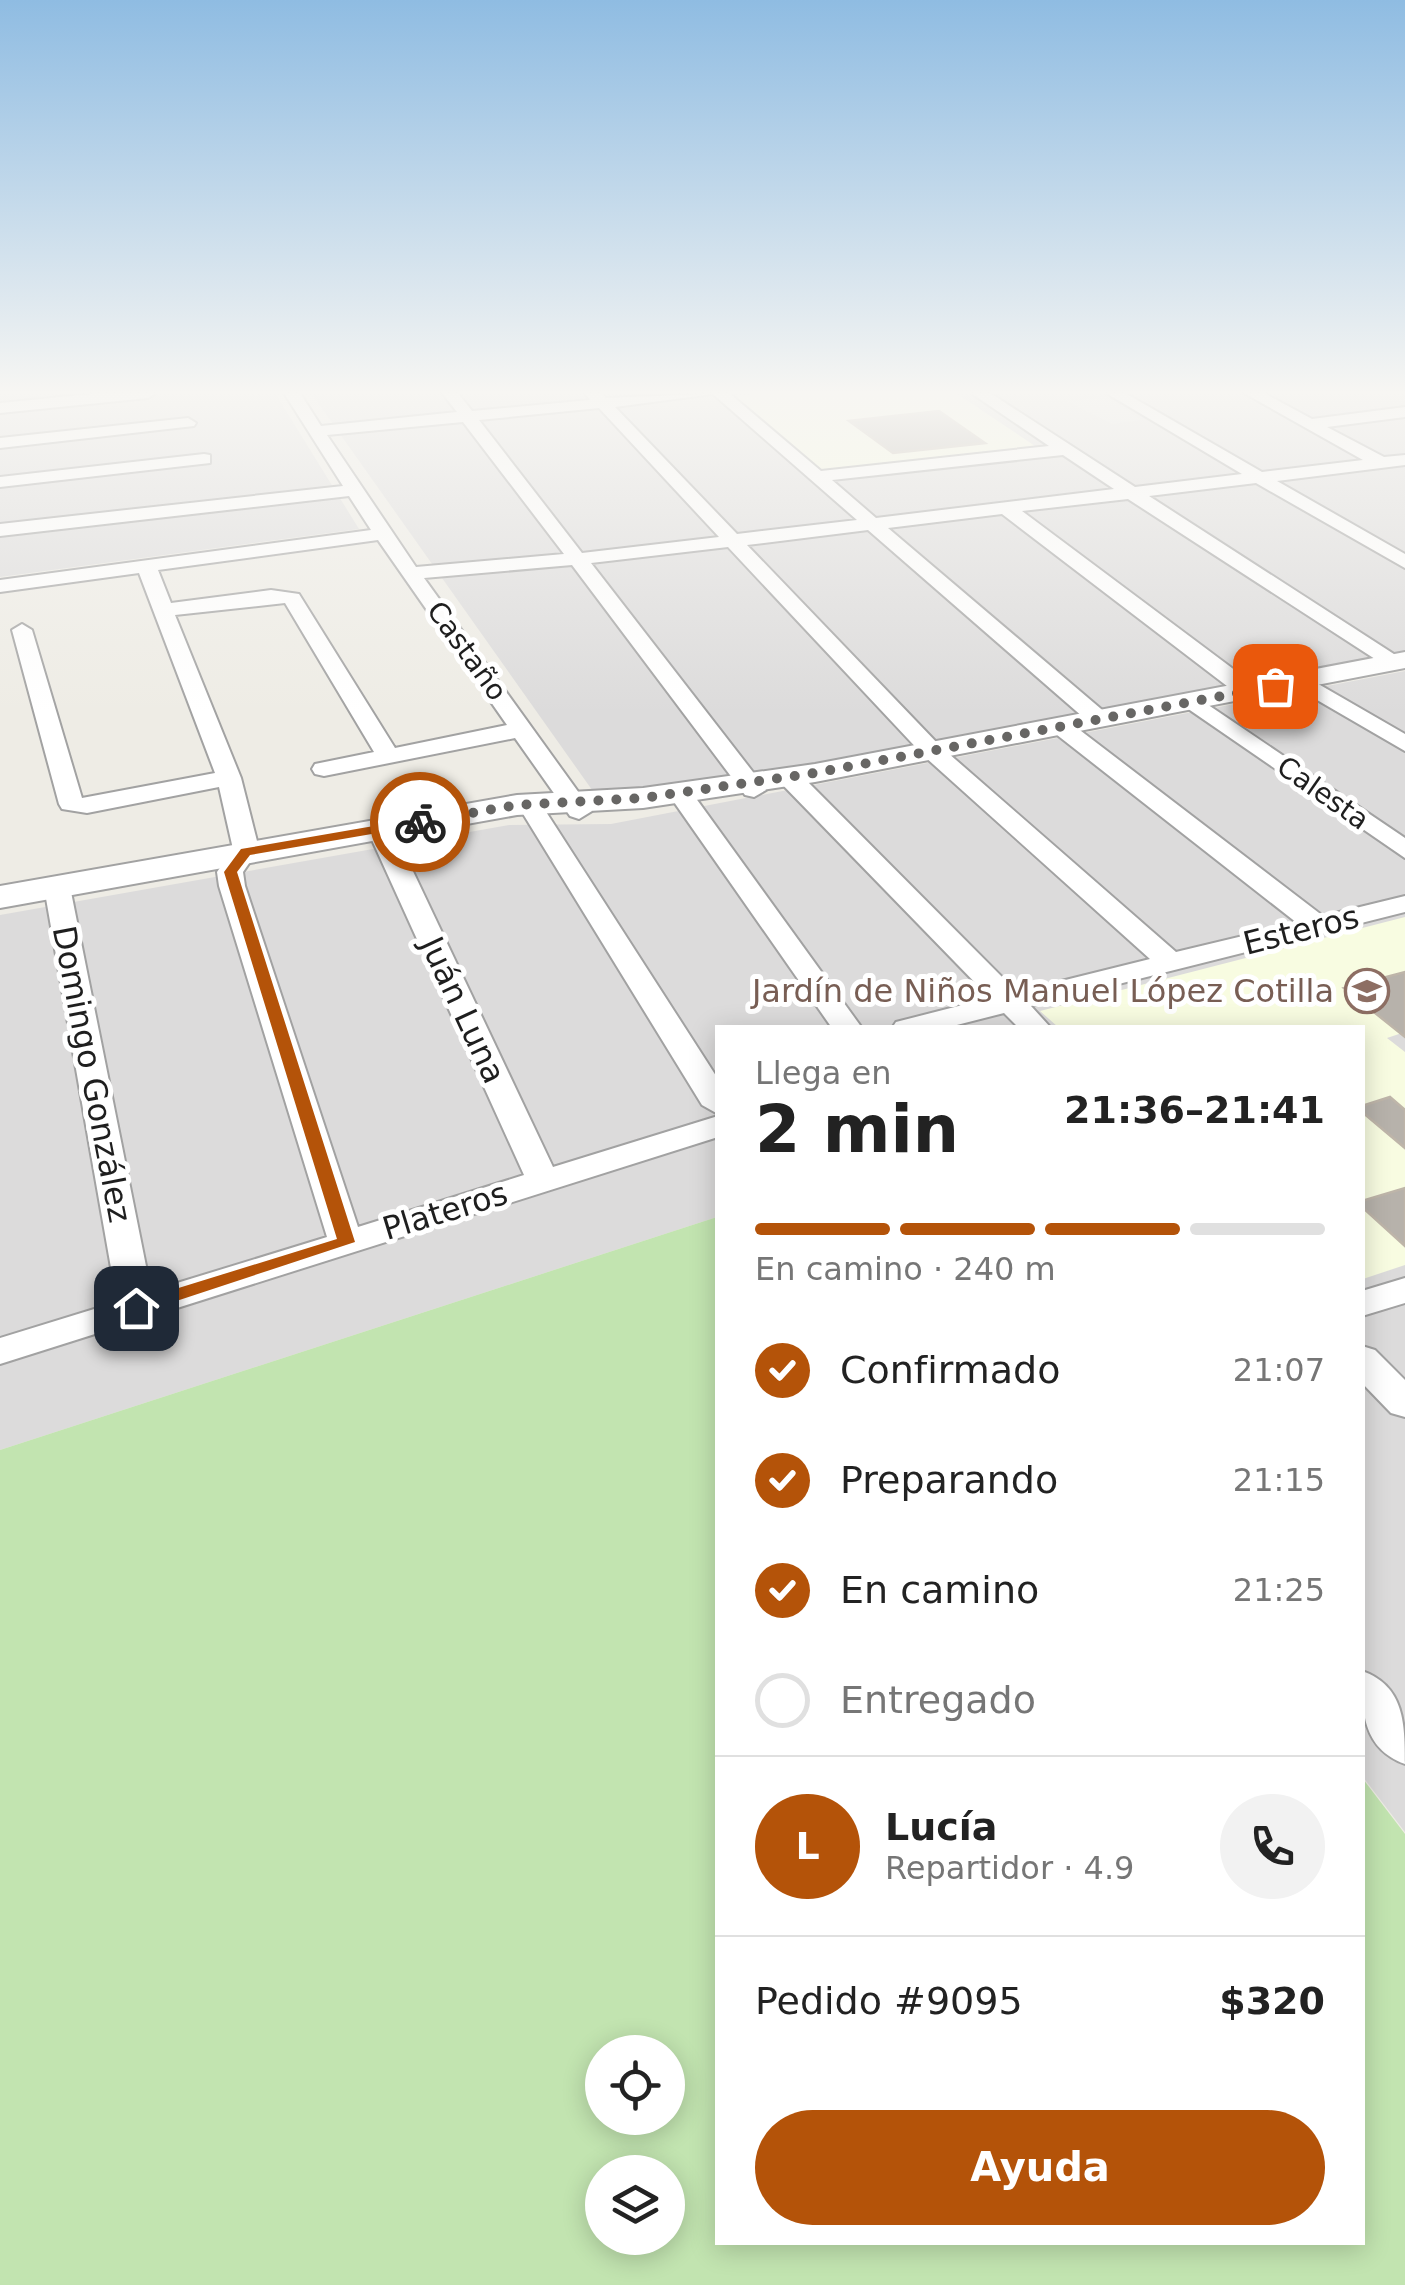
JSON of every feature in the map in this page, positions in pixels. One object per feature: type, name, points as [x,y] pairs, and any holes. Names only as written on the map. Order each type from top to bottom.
[{"type":"street","points":[[0,530],[132,500]]},
{"type":"street","name":"Castaño","points":[[362,500],[576,806]]},
{"type":"street","points":[[532,500],[751,785]]},
{"type":"street","points":[[693,500],[932,751],[1170,962]]},
{"type":"street","points":[[843,500],[1099,719]]},
{"type":"street","points":[[411,573],[579,560],[1075,500]]},
{"type":"street","points":[[1141,500],[1398,662]]},
{"type":"street","points":[[1294,500],[1405,562]]},
{"type":"street","points":[[1006,508],[1248,691]]},
{"type":"street","points":[[0,586],[384,534]]},
{"type":"street","points":[[146,566],[230,778],[240,859],[232,886],[346,1242]]},
{"type":"street","points":[[164,610],[272,596],[292,598],[388,756]]},
{"type":"street","points":[[20,630],[71,804],[86,806],[230,778]]},
{"type":"street","points":[[0,910],[58,893],[382,834],[532,810],[799,777],[1398,662]]},
{"type":"street","points":[[1302,681],[1405,744]]},
{"type":"street","name":"Calesta","points":[[1192,702],[1405,850]]},
{"type":"street","points":[[1060,726],[1318,926]]},
{"type":"street","points":[[324,770],[523,729]]},
{"type":"street","points":[[799,777],[1033,1025]]},
{"type":"street","points":[[576,806],[686,802],[751,785]]},
{"type":"street","points":[[686,802],[845,1025]]},
{"type":"street","points":[[532,810],[715,1100]]},
{"type":"street","name":"Juán Luna","points":[[382,834],[543,1180]]},
{"type":"street","points":[[0,897],[58,893]]},
{"type":"street","name":"Domingo González","points":[[58,893],[136,1308]]},
{"type":"street","name":"Esteros","points":[[919,1025],[1405,904]]},
{"type":"street","name":"Plateros","points":[[0,1351],[715,1127]]},
{"type":"street","points":[[1365,1303],[1405,1290]]},
{"type":"street","points":[[1365,1362],[1405,1403]]},
{"type":"street","points":[[1365,1694],[1405,1744]]},
{"type":"shaded area","points":[[0,500],[341,500],[359,529],[0,577]]},
{"type":"shaded area","points":[[386,500],[1405,500],[1405,653],[602,804]]},
{"type":"shaded area","points":[[1405,671],[1405,1832],[1365,1780],[1365,1025],[715,1025],[715,1218],[0,1450],[0,915],[509,825],[611,824]]},
{"type":"shaded area","points":[[1405,917],[1405,1032],[1387,1038],[1405,1052],[1405,1265],[1365,1278],[1365,1025],[1056,1025],[1040,1011]]},
{"type":"green space","points":[[715,1218],[715,2245],[1365,2245],[1365,1782],[1405,1834],[1405,2285],[0,2285],[0,1450]]},
{"type":"building","points":[[1405,972],[1405,1037],[1344,988]]},
{"type":"building","points":[[1390,1097],[1405,1110],[1405,1148],[1365,1115],[1365,1105]]},
{"type":"building","points":[[1405,1188],[1405,1246],[1365,1210],[1365,1200]]},
{"type":"way so far","points":[[420,822],[517,805],[664,796],[815,773],[1275,686]]},
{"type":"place","name":"Jardín de Niños Manuel López Cotilla","points":[[1367,991]]},
{"type":"route","points":[[136,1308],[346,1242],[230,872],[246,852],[420,822]]}]
